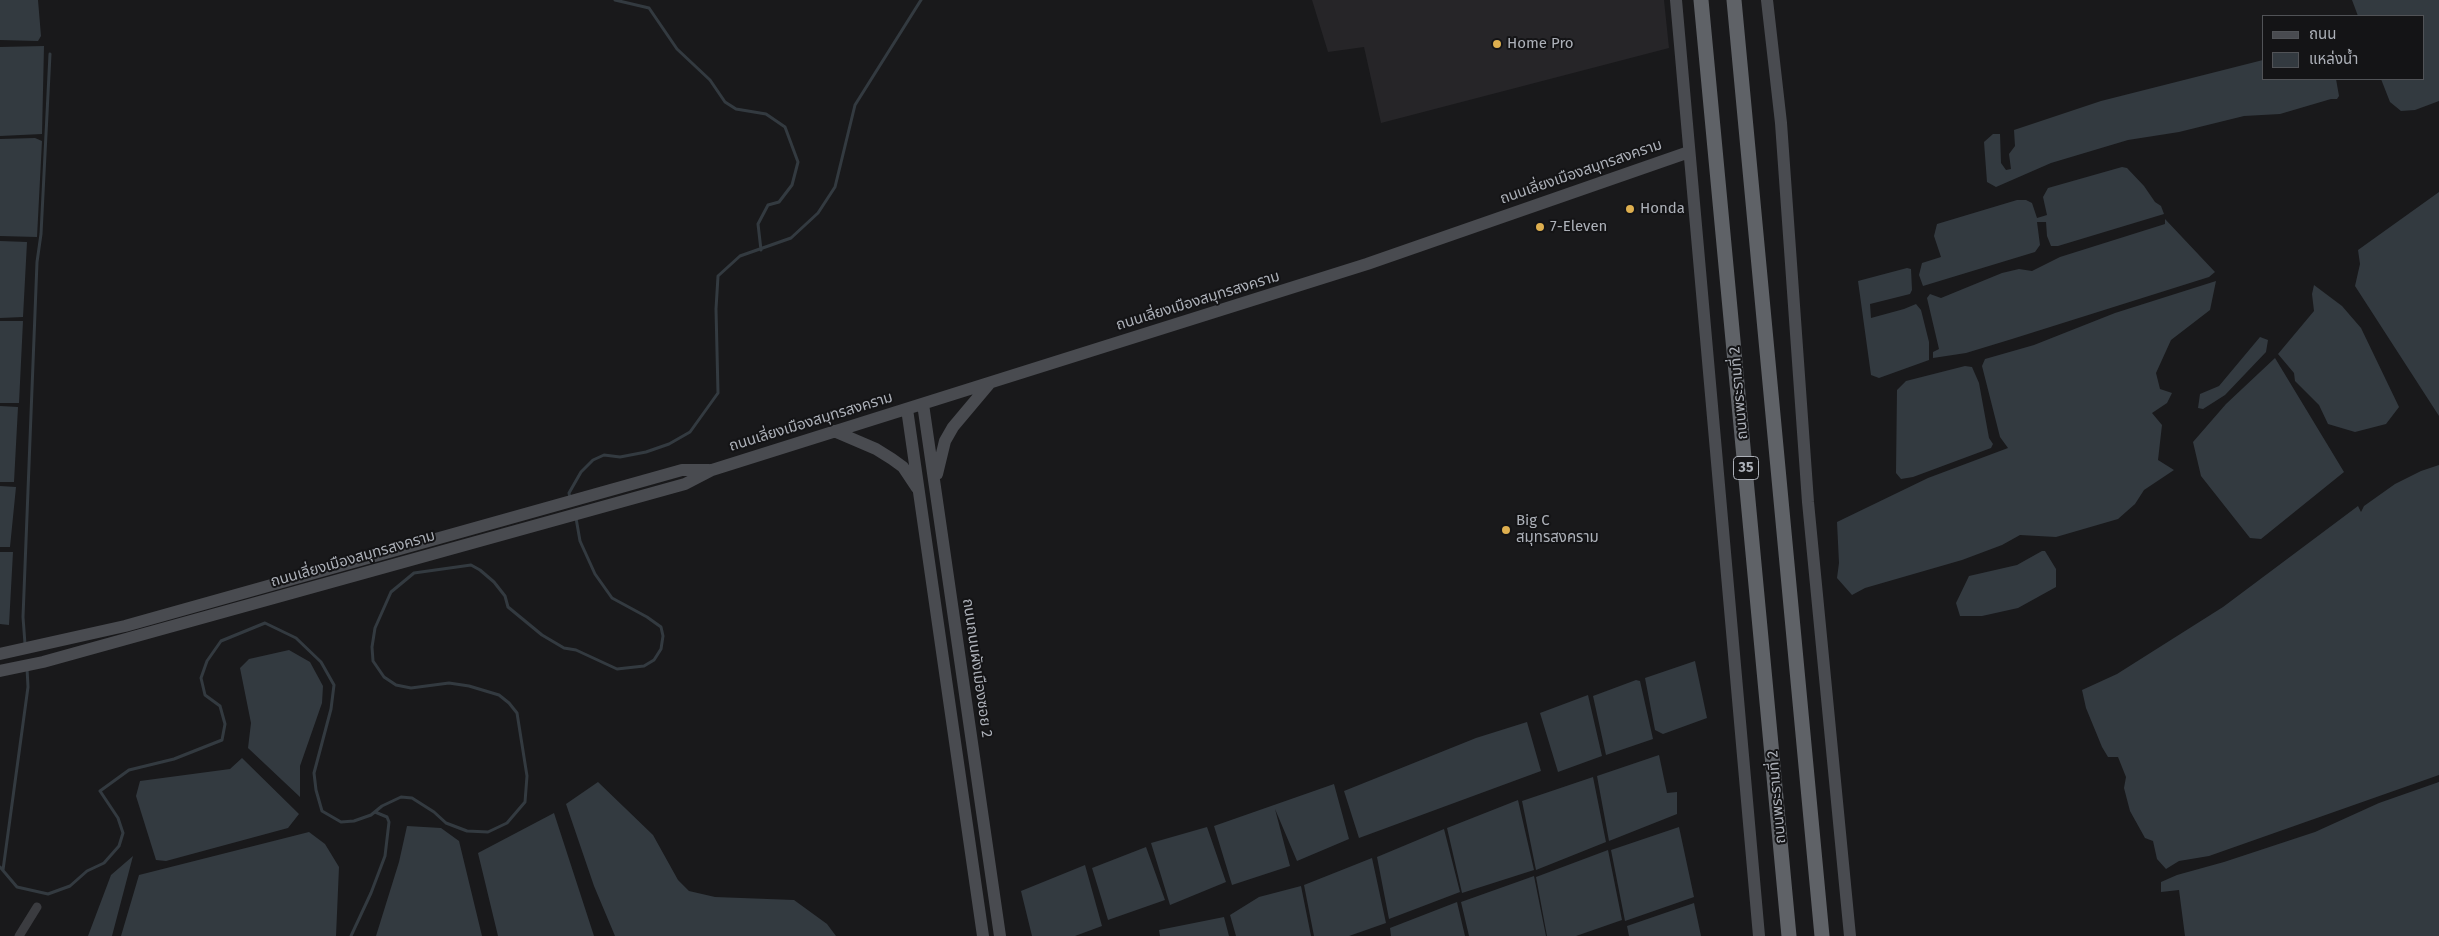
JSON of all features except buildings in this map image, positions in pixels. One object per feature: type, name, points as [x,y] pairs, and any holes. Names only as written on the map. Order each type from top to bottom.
[{"type":"highway","name":"ถนนพระรามที่ 2","points":[[1702,0],[1789,936]]},
{"type":"highway","name":"ถนนพระรามที่ 2","points":[[1734,0],[1822,936]]},
{"type":"main road","name":"ถนนพระรามที่ 2","points":[[1676,0],[1759,936]]},
{"type":"main road","points":[[1767,0],[1781,123],[1808,502],[1850,936]]},
{"type":"main road","name":"ถนนเลี่ยงเมืองสมุทรสงคราม","points":[[0,671],[43,662],[685,484],[712,470],[1367,264],[1689,152]]},
{"type":"main road","points":[[935,484],[945,442],[953,428],[990,383]]},
{"type":"main road","name":"ถนนถนนผังเมืองซอย 2","points":[[923,404],[1000,936]]},
{"type":"main road","points":[[907,408],[984,936]]},
{"type":"main road","points":[[834,431],[876,449],[892,459],[903,467],[920,492]]},
{"type":"main road","name":"ถนนเลี่ยงเมืองสมุทรสงคราม","points":[[4,653],[125,626],[551,505],[682,470],[712,470]]},
{"type":"main road","points":[[924,527],[941,525]]},
{"type":"street","points":[[19,936],[37,907]]},
{"type":"shaded area","points":[[1312,0],[1664,0],[1669,48],[1381,123],[1364,47],[1328,52]]},
{"type":"water","points":[[0,0],[38,0],[41,36],[38,41],[0,40]]},
{"type":"water","points":[[2352,0],[2439,0],[2439,101],[2415,110],[2401,111],[2390,102],[2381,80],[2424,80],[2424,15],[2358,15]]},
{"type":"water","points":[[44,46],[42,134],[0,136],[0,47]]},
{"type":"water","points":[[2262,60],[2262,80],[2336,80],[2339,96],[2337,99],[2331,99],[2280,114],[2244,116],[2179,132],[2128,140],[2051,163],[1996,187],[1987,182],[1984,142],[1993,134],[2000,134],[2001,163],[2006,170],[2011,169],[2009,154],[2015,146],[2014,130],[2101,101]]},
{"type":"water","points":[[35,138],[42,141],[37,237],[0,236],[0,139]]},
{"type":"water","points":[[2122,167],[2127,168],[2144,186],[2155,202],[2161,206],[2164,214],[2058,246],[2051,246],[2047,236],[2046,222],[2037,222],[2040,245],[2035,252],[1923,286],[1919,275],[1922,263],[1941,257],[1934,236],[1937,224],[2017,200],[2026,200],[2032,203],[2037,218],[2047,215],[2043,197],[2048,188]]},
{"type":"water","points":[[2439,192],[2439,416],[2355,286],[2360,264],[2358,250]]},
{"type":"water","points":[[2165,219],[2215,272],[2209,277],[2012,339],[1966,353],[1933,358],[1933,352],[1939,349],[1927,298],[1930,294],[1941,298],[2002,273],[2019,269],[2032,271],[2060,257],[2165,224]]},
{"type":"water","points":[[0,241],[27,242],[23,317],[0,318]]},
{"type":"water","points":[[1907,268],[1911,269],[1912,290],[1910,294],[1870,304],[1871,318],[1916,304],[1921,310],[1929,342],[1929,360],[1879,378],[1871,375],[1858,281]]},
{"type":"water","points":[[2216,281],[2210,310],[2171,340],[2156,373],[2160,389],[2172,393],[2167,403],[2152,413],[2162,425],[2158,460],[2174,470],[2144,490],[2135,504],[2118,519],[2056,537],[2020,535],[2002,545],[1962,560],[1865,588],[1852,595],[1837,578],[1839,563],[1837,522],[1928,478],[2008,448],[2000,437],[1982,366],[1985,359],[2034,345],[2115,313]]},
{"type":"water","points":[[2314,285],[2342,306],[2361,328],[2399,407],[2386,424],[2355,432],[2328,424],[2319,405],[2295,381],[2294,373],[2278,354],[2314,311],[2312,294]]},
{"type":"water","points":[[0,321],[23,321],[19,403],[0,403]]},
{"type":"water","points":[[2260,337],[2268,340],[2266,352],[2225,395],[2203,409],[2198,408],[2200,394],[2219,386]]},
{"type":"water","points":[[2275,358],[2344,472],[2261,539],[2250,538],[2201,476],[2193,442],[2226,404]]},
{"type":"water","points":[[1965,366],[1972,367],[1979,383],[1989,438],[1993,444],[1991,448],[1913,477],[1901,479],[1896,473],[1897,390],[1906,381]]},
{"type":"water","points":[[0,406],[18,407],[14,482],[0,482]]},
{"type":"water","points":[[2439,465],[2439,775],[2209,856],[2179,861],[2166,869],[2157,859],[2153,841],[2145,838],[2130,811],[2124,788],[2126,777],[2118,757],[2108,757],[2102,747],[2086,708],[2082,690],[2117,674],[2223,607],[2358,506],[2361,512],[2364,506],[2395,484],[2421,471]]},
{"type":"water","points":[[0,486],[16,487],[10,547],[0,547]]},
{"type":"water","points":[[2045,551],[2056,569],[2056,587],[2018,608],[1982,616],[1960,616],[1956,603],[1969,576],[2017,565]]},
{"type":"water","points":[[0,552],[13,552],[9,625],[0,624]]},
{"type":"water","points":[[289,650],[310,662],[323,686],[322,703],[300,766],[300,797],[248,748],[251,723],[240,668],[249,659]]},
{"type":"water","points":[[1695,661],[1707,718],[1663,734],[1655,730],[1645,678]]},
{"type":"water","points":[[1636,680],[1640,681],[1653,739],[1606,755],[1593,696]]},
{"type":"water","points":[[1588,695],[1602,756],[1558,772],[1540,713]]},
{"type":"water","points":[[1527,722],[1541,771],[1359,838],[1344,791],[1476,738]]},
{"type":"water","points":[[1659,755],[1667,793],[1677,792],[1677,814],[1609,841],[1597,776]]},
{"type":"water","points":[[242,758],[299,814],[288,828],[166,861],[156,860],[136,796],[140,781],[230,769]]},
{"type":"water","points":[[1593,777],[1606,842],[1536,870],[1522,801]]},
{"type":"water","points":[[598,782],[653,835],[678,880],[689,891],[715,897],[794,900],[827,924],[836,936],[615,936],[594,886],[566,804]]},
{"type":"water","points":[[2439,782],[2439,936],[2185,936],[2179,890],[2161,892],[2161,882],[2177,875],[2224,862],[2315,832],[2379,803]]},
{"type":"water","points":[[1334,784],[1349,839],[1297,861],[1275,809],[1290,866],[1232,885],[1214,826]]},
{"type":"water","points":[[1518,800],[1534,870],[1462,893],[1447,828]]},
{"type":"water","points":[[554,813],[594,936],[498,936],[478,853]]},
{"type":"water","points":[[407,826],[441,828],[459,841],[482,936],[376,936],[399,862]]},
{"type":"water","points":[[1207,827],[1226,882],[1170,905],[1151,843]]},
{"type":"water","points":[[1679,827],[1694,897],[1625,921],[1611,850]]},
{"type":"water","points":[[1444,829],[1460,892],[1389,919],[1377,857]]},
{"type":"water","points":[[309,832],[325,844],[339,867],[336,936],[121,936],[139,875]]},
{"type":"water","points":[[1146,847],[1165,900],[1108,920],[1092,868]]},
{"type":"water","points":[[1608,850],[1622,920],[1576,936],[1547,936],[1536,877]]},
{"type":"water","points":[[133,856],[112,936],[88,936],[111,875]]},
{"type":"water","points":[[1372,858],[1386,923],[1349,936],[1314,936],[1304,885]]},
{"type":"water","points":[[1085,865],[1102,926],[1075,936],[1032,936],[1021,891]]},
{"type":"water","points":[[1534,876],[1546,936],[1469,936],[1461,902]]},
{"type":"water","points":[[1301,886],[1311,936],[1236,936],[1230,915],[1259,897]]},
{"type":"water","points":[[1457,902],[1465,936],[1391,936],[1390,928]]},
{"type":"water","points":[[1694,903],[1701,936],[1629,936],[1627,926]]},
{"type":"water","points":[[1224,917],[1229,936],[1160,936],[1159,930]]},
{"type":"waterway","points":[[615,0],[649,8],[677,49],[710,80],[725,102],[736,109],[766,114],[785,127],[798,162],[792,185],[779,202],[768,205],[758,224],[761,250]]},
{"type":"waterway","points":[[570,498],[569,493],[581,472],[593,460],[604,455],[620,457],[646,452],[669,444],[690,432],[718,393],[716,309],[718,276],[740,256],[791,238],[818,213],[835,187],[855,105],[921,0]]},
{"type":"waterway","points":[[25,644],[23,617],[37,262],[41,234],[50,54]]},
{"type":"waterway","points":[[0,867],[17,887],[48,894],[70,886],[87,871],[104,863],[119,846],[123,833],[118,818],[100,791],[129,770],[174,759],[222,740],[225,724],[220,706],[205,695],[201,678],[207,661],[221,641],[265,623],[296,638],[321,662],[334,685],[331,709],[314,773],[316,790],[322,811],[341,822],[354,821],[371,815],[382,806],[401,797],[412,798],[434,812],[446,823],[467,831],[488,832],[507,823],[525,802],[527,776],[517,713],[499,695],[469,686],[449,683],[411,688],[396,685],[384,677],[373,661],[372,647],[375,628],[391,592],[414,573],[471,565],[494,582],[505,596],[508,607],[542,635],[564,648],[576,650],[617,669],[644,666],[654,660],[661,649],[663,636],[661,627],[612,598],[595,574],[580,541],[576,518]]},
{"type":"waterway","points":[[3,870],[28,687],[27,668]]},
{"type":"waterway","points":[[351,936],[371,893],[385,856],[389,822],[387,817],[375,812]]},
{"type":"place","name":"Home Pro","points":[[1497,44]]},
{"type":"place","name":"Honda","points":[[1630,209]]},
{"type":"place","name":"7-Eleven","points":[[1540,227]]},
{"type":"place","name":"Big C สมุทรสงคราม","points":[[1506,530]]}]
